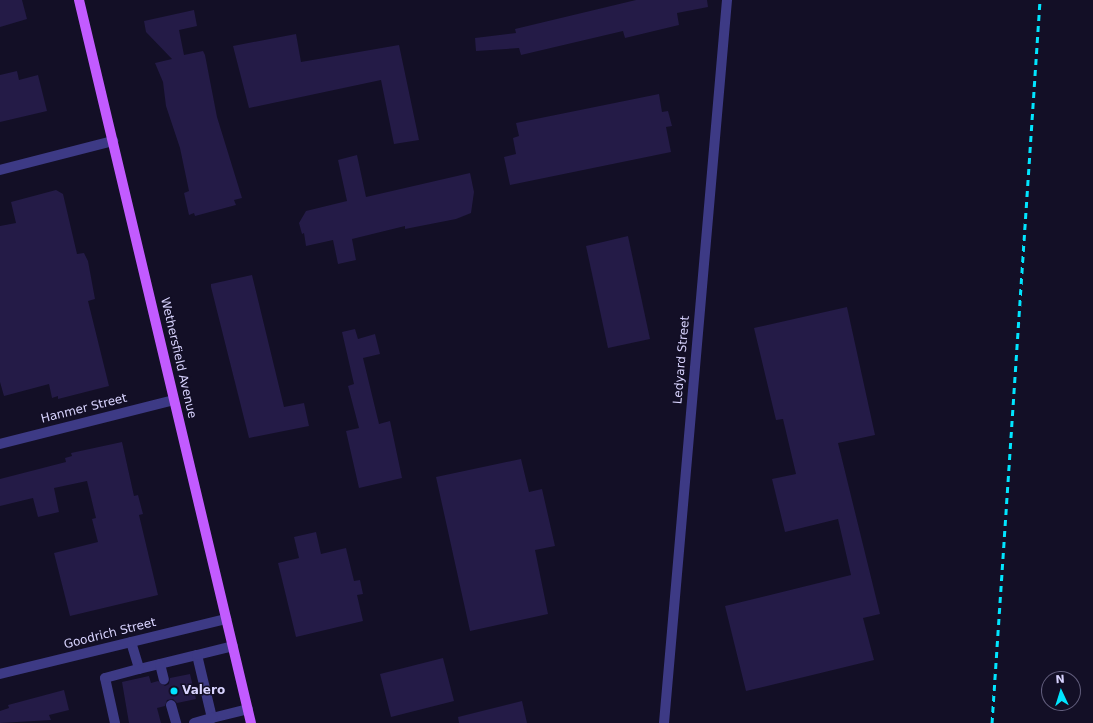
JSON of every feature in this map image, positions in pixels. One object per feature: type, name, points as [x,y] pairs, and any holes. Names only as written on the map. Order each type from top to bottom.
[{"type":"main road","name":"Wethersfield Avenue","points":[[79,0],[251,723]]},
{"type":"street","name":"Ledyard Street","points":[[664,723],[727,0]]},
{"type":"street","points":[[0,170],[113,141]]},
{"type":"street","name":"Hanmer Street","points":[[0,444],[174,400]]},
{"type":"street","name":"Goodrich Street","points":[[0,674],[226,619]]},
{"type":"street","points":[[131,642],[139,670]]},
{"type":"street","points":[[115,723],[105,678],[233,646]]},
{"type":"street","points":[[197,656],[212,718]]},
{"type":"street","points":[[160,664],[164,680]]},
{"type":"street","points":[[171,705],[176,723]]},
{"type":"street","points":[[194,723],[248,709]]},
{"type":"building","points":[[0,0],[22,0],[27,19],[0,27]]},
{"type":"building","points":[[636,0],[707,0],[708,7],[677,13],[679,25],[625,38],[623,31],[521,55],[519,48],[476,51],[475,38],[516,33],[515,29]]},
{"type":"building","points":[[194,10],[197,26],[179,30],[184,55],[203,51],[205,55],[217,117],[242,198],[234,200],[236,205],[195,216],[194,213],[189,215],[184,193],[189,191],[180,148],[166,106],[163,82],[155,63],[172,59],[146,32],[144,21]]},
{"type":"building","points":[[296,34],[301,62],[399,45],[419,140],[394,144],[381,80],[249,108],[233,46]]},
{"type":"building","points":[[17,71],[19,80],[38,75],[47,111],[0,122],[0,75]]},
{"type":"building","points":[[659,94],[662,112],[668,111],[672,126],[666,127],[671,152],[510,185],[504,157],[516,154],[513,138],[519,136],[516,123]]},
{"type":"building","points":[[357,155],[366,197],[470,173],[474,192],[471,213],[456,219],[405,229],[405,226],[352,239],[356,260],[338,264],[333,240],[306,246],[304,233],[302,234],[299,223],[306,211],[347,201],[338,160]]},
{"type":"building","points":[[56,190],[63,194],[77,254],[84,253],[88,261],[95,299],[88,301],[109,386],[58,399],[58,396],[52,398],[49,384],[4,396],[0,382],[0,226],[16,223],[11,202]]},
{"type":"building","points":[[628,236],[650,339],[608,348],[586,246]]},
{"type":"building","points":[[252,275],[284,407],[304,403],[309,426],[249,438],[211,284]]},
{"type":"building","points":[[847,307],[875,435],[838,443],[880,614],[863,618],[874,660],[746,691],[725,606],[851,575],[838,519],[785,532],[772,479],[796,474],[783,419],[776,420],[754,328]]},
{"type":"building","points":[[355,329],[358,339],[375,334],[380,354],[363,358],[379,424],[390,421],[402,478],[359,488],[346,431],[359,428],[348,386],[354,384],[342,332]]},
{"type":"building","points":[[122,442],[134,496],[138,495],[143,514],[139,515],[158,595],[70,616],[54,553],[98,542],[92,519],[96,518],[87,481],[54,488],[59,512],[38,517],[33,498],[0,506],[0,479],[66,462],[65,458],[72,456],[71,453]]},
{"type":"building","points":[[521,459],[529,492],[542,489],[555,546],[535,550],[548,614],[470,631],[436,477]]},
{"type":"building","points":[[316,532],[321,554],[346,548],[354,581],[360,580],[363,594],[357,595],[363,621],[296,637],[278,563],[299,558],[294,537]]},
{"type":"building","points":[[443,658],[454,701],[391,717],[380,674]]},
{"type":"building","points":[[190,674],[196,699],[177,703],[173,699],[167,700],[165,706],[157,708],[161,723],[129,723],[122,682],[149,676],[151,683],[158,681],[165,686],[169,684],[170,678]]},
{"type":"building","points":[[64,690],[69,710],[49,715],[51,720],[0,723],[0,711],[9,708],[8,705]]},
{"type":"building","points":[[522,701],[527,723],[459,723],[458,717]]},
{"type":"railway","points":[[992,723],[1040,0]]},
{"type":"place","name":"Valero","points":[[174,691]]}]
